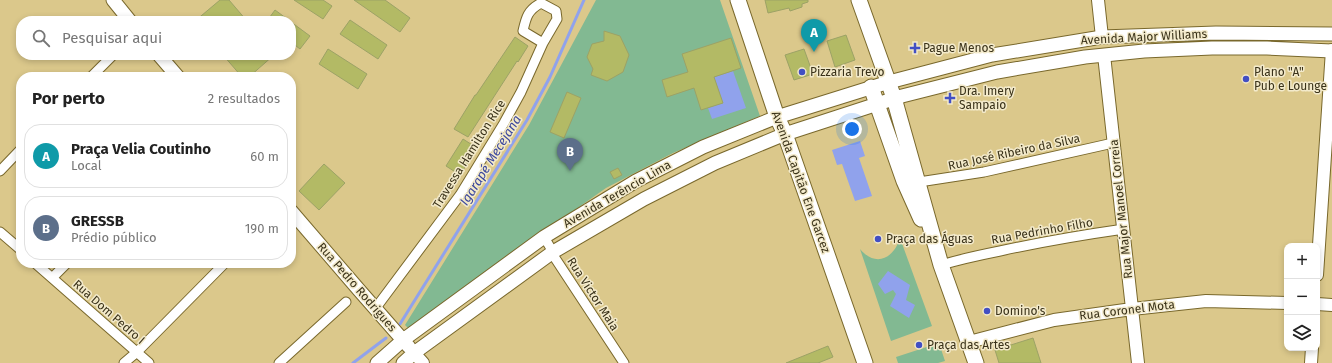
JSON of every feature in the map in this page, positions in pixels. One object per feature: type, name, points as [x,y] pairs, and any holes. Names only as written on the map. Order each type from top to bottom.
[{"type":"main road","points":[[113,0],[126,16]]},
{"type":"main road","name":"Avenida Capitão Ene Garcez","points":[[738,0],[777,117],[785,134],[865,363]]},
{"type":"main road","points":[[859,0],[894,98],[919,182],[941,265]]},
{"type":"main road","name":"Avenida Major Williams","points":[[889,82],[992,55],[1102,37],[1216,33],[1332,34]]},
{"type":"main road","name":"Avenida Major Williams","points":[[894,98],[997,72],[1085,57],[1144,51],[1212,48],[1332,50]]},
{"type":"main road","points":[[163,60],[174,72]]},
{"type":"main road","name":"Avenida Terêncio Lima","points":[[377,363],[402,339],[544,237],[636,181],[703,147],[777,117],[889,82]]},
{"type":"main road","points":[[871,87],[904,181],[941,265],[976,363]]},
{"type":"main road","name":"Avenida Terêncio Lima","points":[[403,363],[414,353],[553,252],[658,192],[715,163],[785,134],[894,98]]},
{"type":"main road","name":"Rua Pedro Rodrigues","points":[[296,217],[414,353]]},
{"type":"street","points":[[1098,0],[1102,37]]},
{"type":"street","name":"Travessa Hamilton Rice","points":[[377,311],[460,195],[521,92],[543,43]]},
{"type":"street","points":[[1319,243],[1332,50]]},
{"type":"street","name":"Rua Major Manoel Correia","points":[[1104,55],[1138,363]]},
{"type":"street","points":[[96,72],[108,60]]},
{"type":"street","name":"Rua José Ribeiro da Silva","points":[[919,182],[984,172],[1114,143]]},
{"type":"street","points":[[0,171],[16,154]]},
{"type":"street","name":"Rua Pedrinho Filho","points":[[941,265],[956,260],[1018,247],[1124,229]]},
{"type":"street","points":[[0,232],[16,246]]},
{"type":"street","name":"Rua Victor Maia","points":[[544,237],[555,258],[624,363]]},
{"type":"street","name":"Rua Dom Pedro I","points":[[41,268],[149,363]]},
{"type":"street","points":[[52,278],[62,268]]},
{"type":"street","points":[[124,363],[137,352],[220,268]]},
{"type":"street","name":"Rua Coronel Mota","points":[[969,342],[1054,320],[1132,309],[1206,301],[1284,303]]},
{"type":"street","points":[[279,363],[346,302]]},
{"type":"street","points":[[1320,304],[1332,305]]},
{"type":"street","points":[[1311,363],[1312,351]]},
{"type":"street","name":"Rua Pedro Rodrigues","points":[[414,353],[423,363]]},
{"type":"green space","points":[[596,0],[720,0],[760,116],[673,153],[606,188],[408,328],[405,325],[529,125]]},
{"type":"green space","points":[[900,238],[932,326],[891,341],[860,249],[872,258],[884,258],[893,251]]},
{"type":"green space","points":[[939,343],[945,361],[938,363],[898,363],[896,357]]},
{"type":"water","points":[[733,71],[746,108],[712,119],[708,108],[723,103],[714,77]]},
{"type":"water","points":[[860,141],[865,156],[859,158],[872,196],[855,201],[842,164],[837,165],[832,150]]},
{"type":"water","points":[[888,271],[910,285],[906,300],[915,305],[909,318],[890,306],[896,294],[893,290],[885,294],[878,284]]},
{"type":"building","points":[[220,0],[229,0],[243,16],[201,16]]},
{"type":"building","points":[[294,0],[323,0],[332,6],[323,19]]},
{"type":"building","points":[[354,0],[385,0],[410,18],[400,32]]},
{"type":"building","points":[[765,0],[808,0],[808,2],[802,4],[802,7],[790,11],[789,8],[768,13]]},
{"type":"building","points":[[275,10],[283,16],[271,16]]},
{"type":"building","points":[[350,20],[387,45],[378,59],[340,34]]},
{"type":"building","points":[[296,26],[310,36],[300,49],[296,46]]},
{"type":"building","points":[[604,31],[620,36],[629,55],[623,72],[607,81],[591,75],[593,69],[587,57],[592,44],[604,41]]},
{"type":"building","points":[[846,35],[855,60],[835,67],[827,41]]},
{"type":"building","points":[[515,37],[528,46],[468,137],[454,129],[475,95]]},
{"type":"building","points":[[731,38],[741,68],[714,77],[723,103],[701,110],[694,88],[667,97],[662,80],[688,72],[682,54]]},
{"type":"building","points":[[328,49],[367,74],[358,89],[319,64]]},
{"type":"building","points":[[804,49],[813,74],[794,80],[785,55]]},
{"type":"building","points":[[227,60],[268,60],[255,72],[238,72]]},
{"type":"building","points":[[567,92],[581,98],[564,138],[550,132]]},
{"type":"building","points":[[463,139],[477,148],[460,175],[446,166]]},
{"type":"building","points":[[324,164],[345,183],[319,210],[299,191]]},
{"type":"building","points":[[618,168],[622,175],[614,179],[610,172]]},
{"type":"building","points":[[1033,338],[1041,363],[999,363],[995,350]]},
{"type":"building","points":[[828,346],[833,357],[818,363],[786,363]]},
{"type":"waterway","name":"Igarapé Mecejana","points":[[400,324],[527,120],[550,77],[584,0]]},
{"type":"waterway","name":"Igarapé Mecejana","points":[[353,363],[386,338]]},
{"type":"place","name":"Pague Menos","points":[[915,48]]},
{"type":"place","name":"Praça Velia Coutinho","points":[[814,52]]},
{"type":"place","name":"Pizzaria Trevo","points":[[802,72]]},
{"type":"place","name":"Plano \"A\" Pub e Lounge","points":[[1246,79]]},
{"type":"place","name":"Dra. Imery Sampaio","points":[[950,98]]},
{"type":"place","name":"GRESSB","points":[[570,171]]},
{"type":"place","name":"Praça das Águas","points":[[878,239]]},
{"type":"place","name":"Domino's","points":[[987,311]]},
{"type":"place","name":"Praça das Artes","points":[[919,345]]}]
